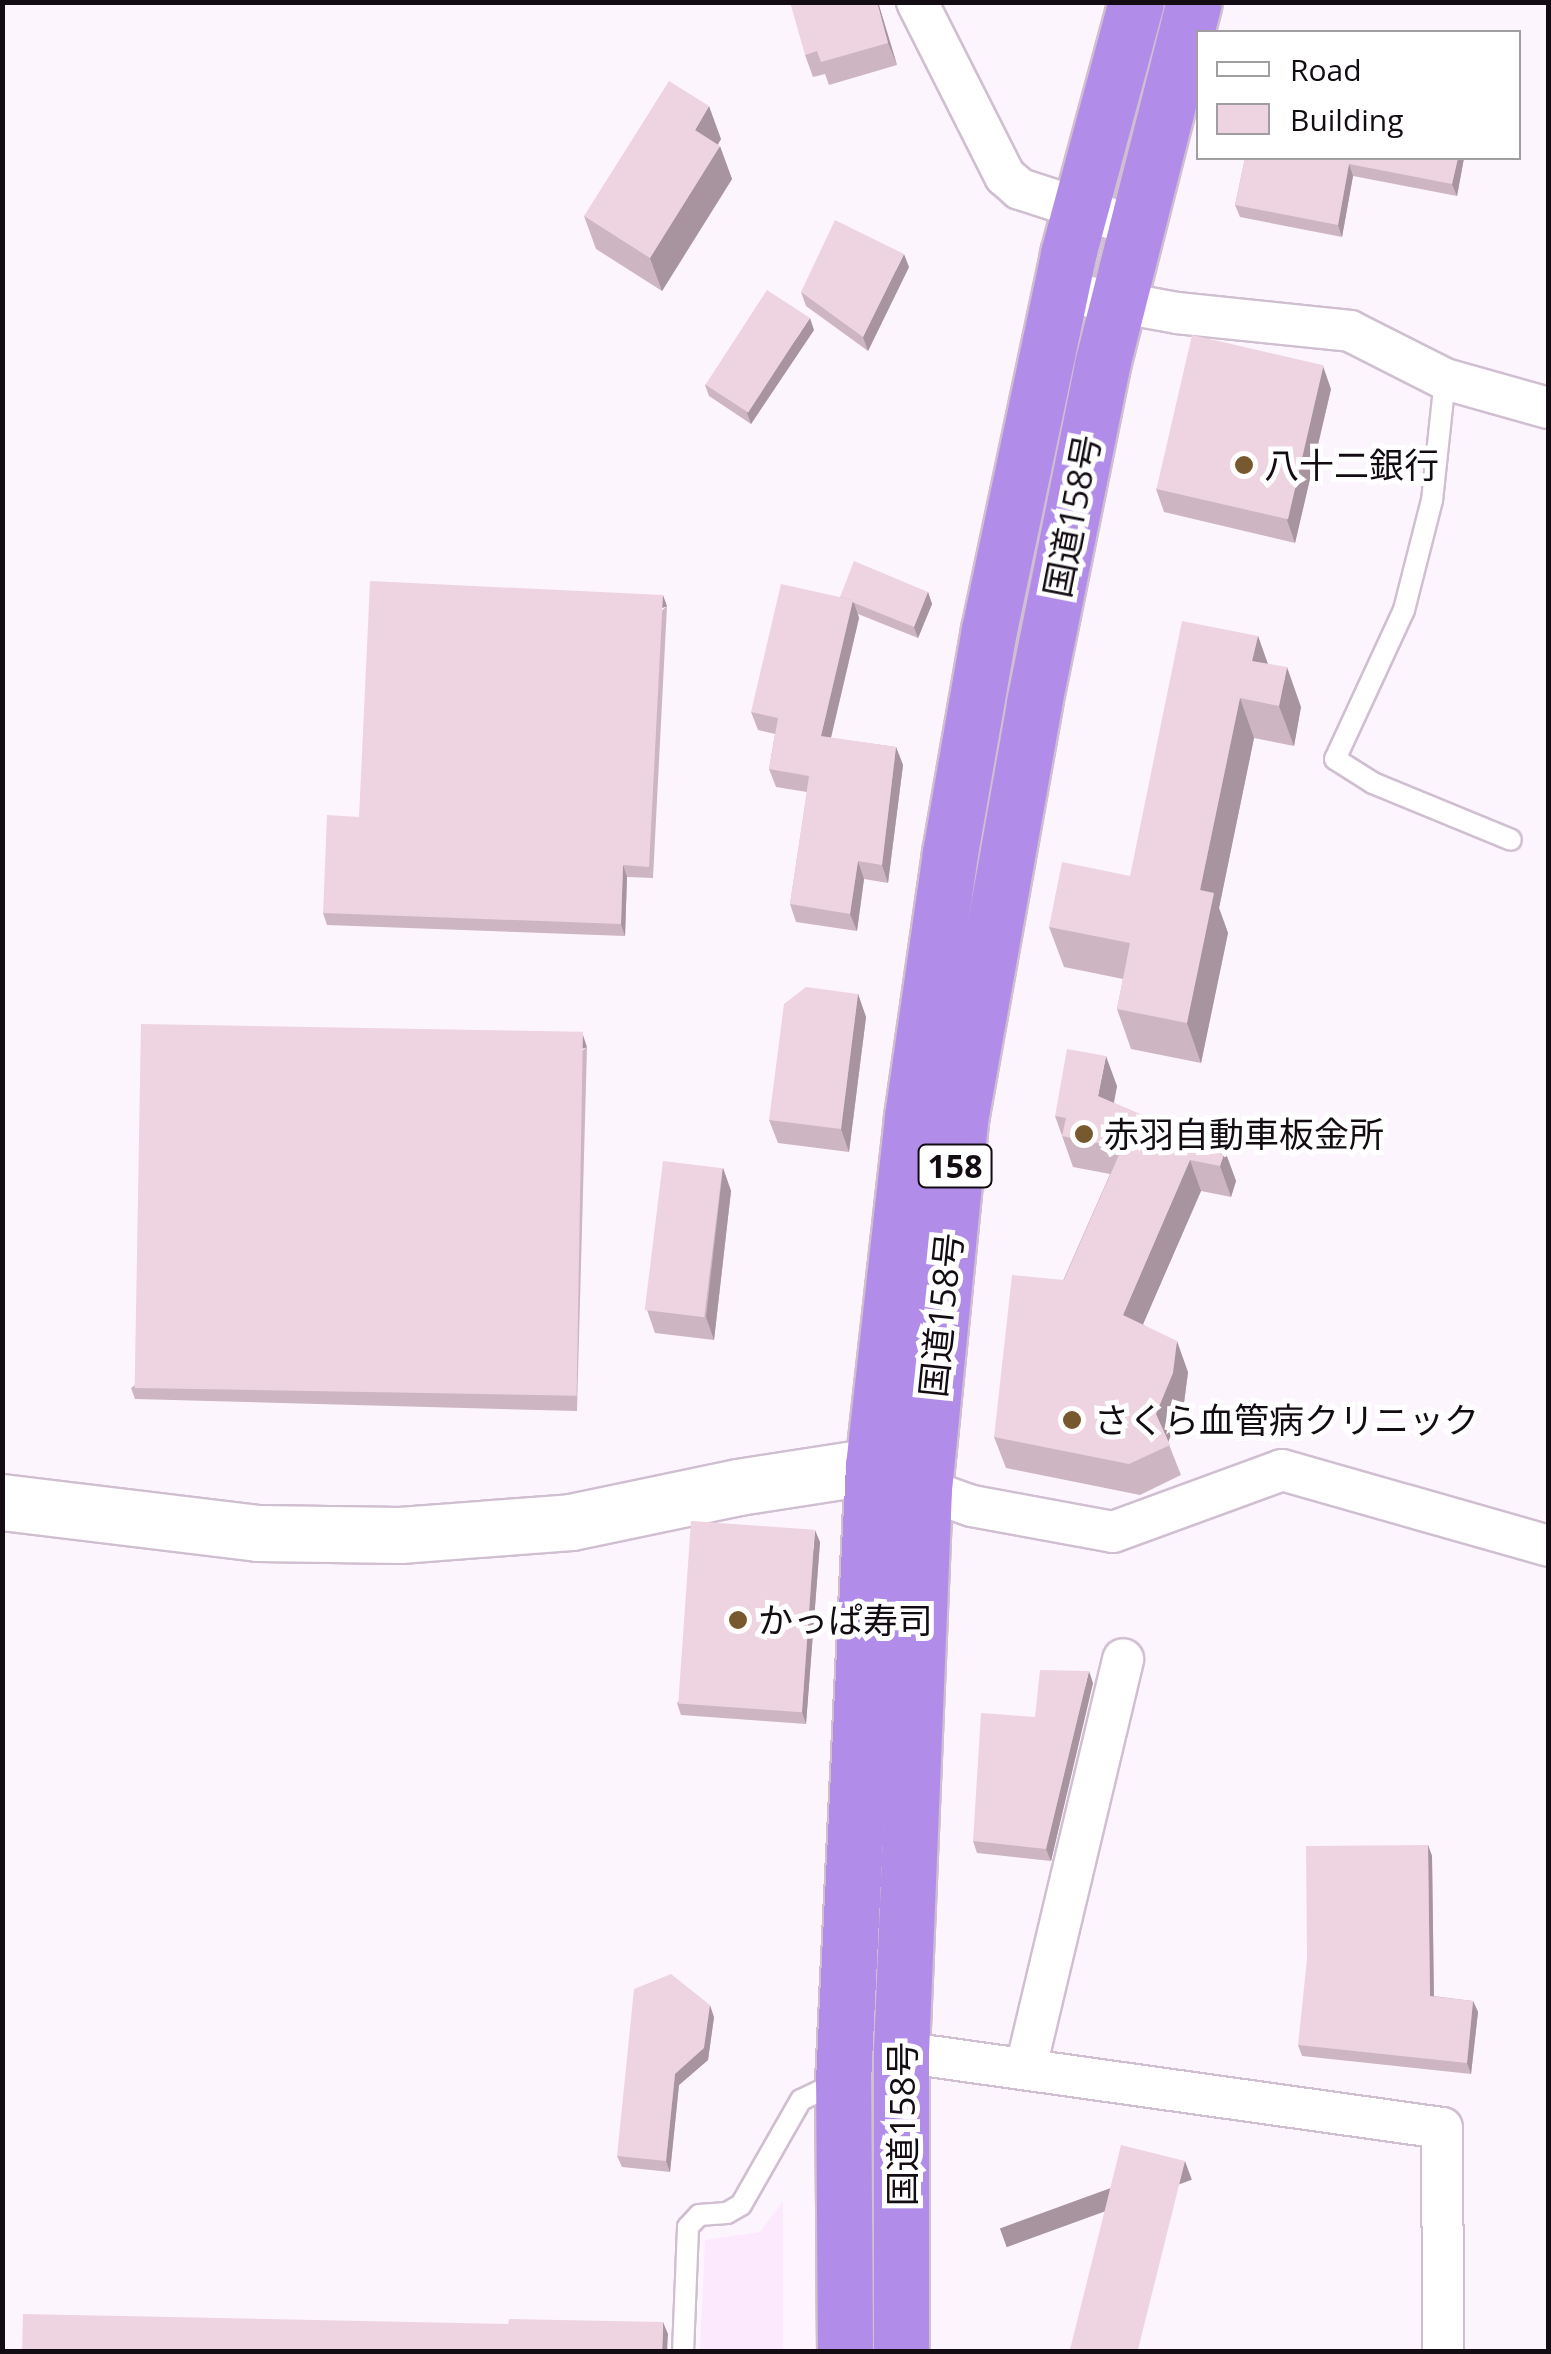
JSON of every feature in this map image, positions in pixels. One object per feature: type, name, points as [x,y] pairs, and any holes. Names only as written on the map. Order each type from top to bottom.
[{"type":"highway","name":"国道158号","points":[[844,2352],[843,2080],[873,1466],[912,1117],[950,853],[989,630],[1060,291],[1136,2]]},
{"type":"highway","name":"国道158号","points":[[901,2352],[901,2052],[924,1489],[960,1120],[1034,703],[1117,303],[1194,2]]},
{"type":"street","points":[[917,2],[1005,176],[1020,189],[1136,227]]},
{"type":"street","points":[[1060,291],[1117,303],[1350,332],[1446,379],[1548,408]]},
{"type":"street","points":[[2,1502],[258,1533],[400,1535],[571,1522],[738,1486],[873,1466],[972,1506],[1113,1532],[1282,1470],[1548,1546]]},
{"type":"street","points":[[1026,2067],[1123,1659]]},
{"type":"street","points":[[901,2052],[1442,2128],[1443,2352]]},
{"type":"lane","points":[[1446,379],[1432,500],[1404,610],[1335,759],[1373,783],[1511,840]]},
{"type":"lane","points":[[683,2352],[688,2227],[700,2215],[726,2214],[740,2205],[801,2100],[843,2080]]},
{"type":"shaded area","points":[[783,2201],[783,2351],[700,2351],[705,2240],[760,2232]]},
{"type":"building","points":[[790,2],[877,2],[888,43],[821,62],[817,51],[805,55]]},
{"type":"building","points":[[669,81],[709,106],[695,130],[720,146],[650,258],[584,216]]},
{"type":"building","points":[[1245,160],[1458,160],[1452,184],[1349,164],[1338,225],[1235,205]]},
{"type":"building","points":[[835,220],[904,254],[863,337],[801,292]]},
{"type":"building","points":[[767,290],[810,318],[748,413],[705,385]]},
{"type":"building","points":[[1192,335],[1324,365],[1288,519],[1156,489]]},
{"type":"building","points":[[854,561],[928,592],[914,627],[840,597]]},
{"type":"building","points":[[370,581],[663,595],[649,867],[623,865],[621,924],[323,913],[327,815],[359,817]]},
{"type":"building","points":[[781,584],[853,600],[821,736],[896,747],[882,865],[858,861],[850,914],[790,904],[809,776],[769,769],[778,718],[751,712]]},
{"type":"building","points":[[1182,621],[1258,636],[1252,661],[1287,667],[1279,706],[1240,698],[1200,890],[1214,893],[1187,1023],[1117,1009],[1130,943],[1049,927],[1062,862],[1130,876]]},
{"type":"building","points":[[806,987],[858,994],[841,1129],[769,1120],[784,1004]]},
{"type":"building","points":[[141,1024],[583,1032],[577,1396],[135,1388]]},
{"type":"building","points":[[1067,1049],[1106,1056],[1098,1096],[1225,1151],[1220,1166],[1190,1160],[1123,1315],[1177,1341],[1173,1373],[1156,1414],[1170,1445],[1129,1464],[994,1437],[1012,1275],[1064,1280],[1122,1148],[1062,1136],[1066,1118],[1055,1116]]},
{"type":"building","points":[[663,1161],[723,1168],[704,1317],[645,1310]]},
{"type":"building","points":[[691,1521],[815,1530],[802,1712],[678,1704]]},
{"type":"building","points":[[1040,1670],[1089,1671],[1046,1849],[973,1841],[981,1713],[1035,1717]]},
{"type":"building","points":[[1428,1845],[1430,1996],[1473,2001],[1467,2063],[1298,2045],[1307,1959],[1306,1846]]},
{"type":"building","points":[[671,1974],[710,2005],[704,2048],[675,2074],[666,2161],[617,2156],[634,1989]]},
{"type":"building","points":[[1121,2145],[1185,2161],[1137,2352],[1069,2352]]},
{"type":"building","points":[[23,2314],[508,2324],[509,2319],[663,2322],[662,2352],[22,2352]]},
{"type":"place","name":"八十二銀行","points":[[1244,465]]},
{"type":"place","name":"赤羽自動車板金所","points":[[1084,1134]]},
{"type":"place","name":"さくら血管病クリニック","points":[[1072,1420]]},
{"type":"place","name":"かっぱ寿司","points":[[738,1620]]}]
